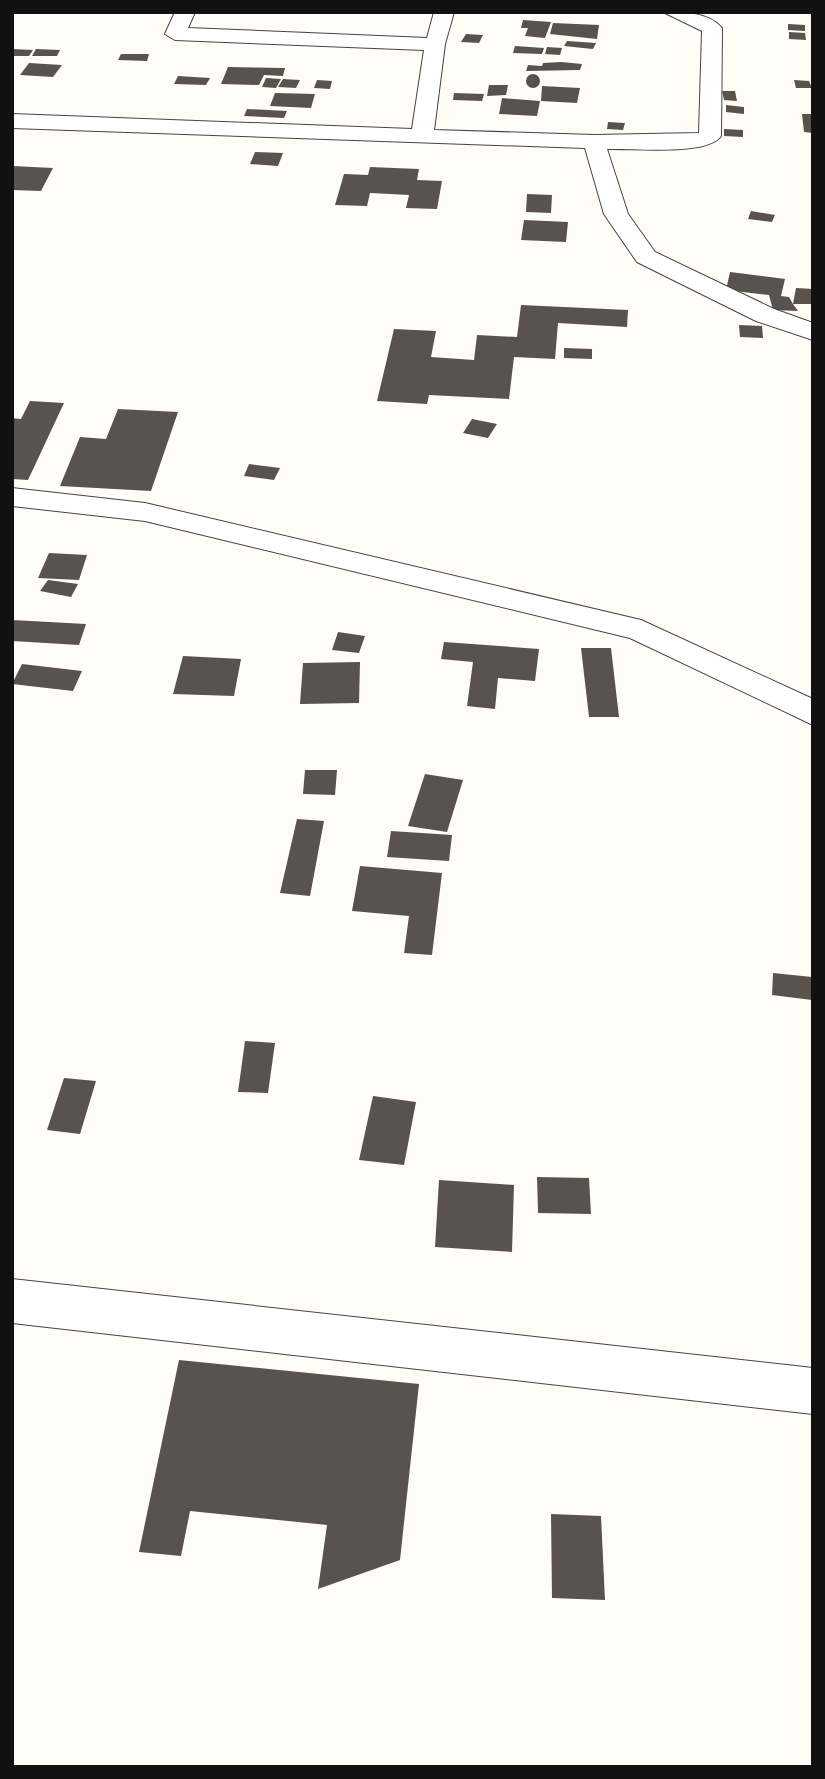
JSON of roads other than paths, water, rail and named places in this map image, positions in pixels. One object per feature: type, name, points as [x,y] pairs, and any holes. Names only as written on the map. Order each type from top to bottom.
[{"type":"street","points":[[185,12],[175,34],[435,44]]},
{"type":"street","points":[[422,136],[435,44],[444,12]]},
{"type":"street","points":[[12,121],[594,142],[702,141],[710,136],[712,28],[673,12]]},
{"type":"street","points":[[594,142],[616,214],[646,257],[765,315],[813,332]]},
{"type":"street","points":[[12,497],[145,512],[641,630],[813,713]]},
{"type":"street","points":[[12,1301],[813,1391]]}]
